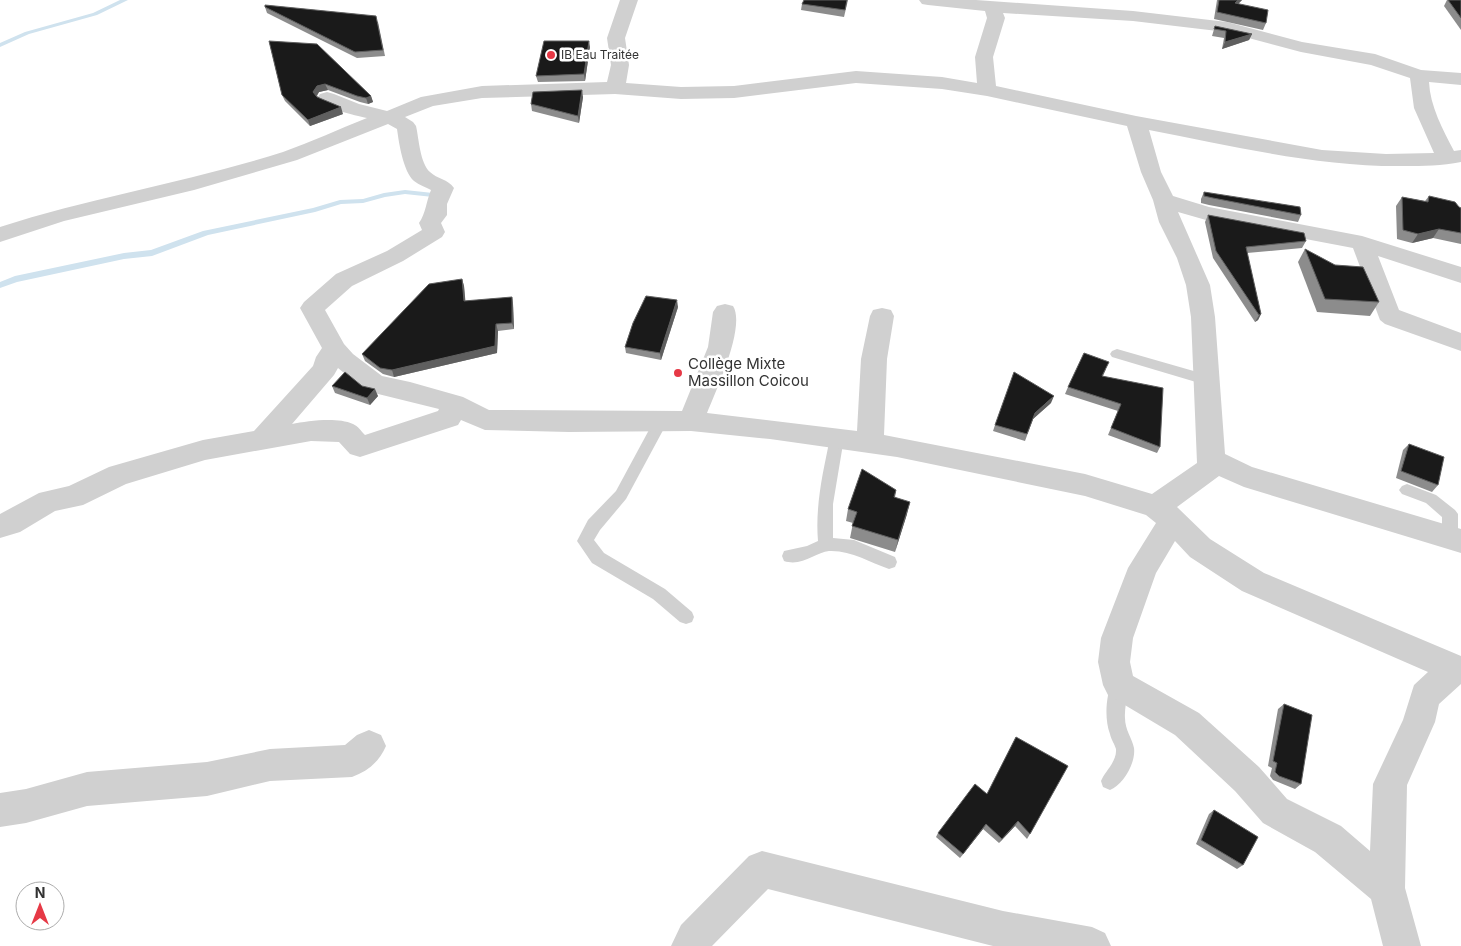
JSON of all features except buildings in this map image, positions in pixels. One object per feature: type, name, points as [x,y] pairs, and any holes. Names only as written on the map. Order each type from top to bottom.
[{"type":"street","points":[[614,88],[620,65],[616,38],[629,0]]},
{"type":"street","points":[[928,0],[992,7],[1133,16],[1227,28],[1301,48],[1375,60],[1419,75],[1461,79]]},
{"type":"street","points":[[988,90],[984,57],[996,18],[992,7]]},
{"type":"street","points":[[1419,75],[1425,108],[1433,131],[1454,158]]},
{"type":"street","points":[[0,234],[58,216],[186,185],[290,156],[428,102],[482,92],[614,88],[681,93],[734,92],[856,77],[942,83],[988,90],[1136,122],[1322,156],[1386,160],[1454,158]]},
{"type":"street","points":[[327,98],[353,109],[389,117],[406,126],[413,160],[421,176],[443,188],[436,204],[436,215],[430,223],[434,232],[395,256],[344,280],[312,308],[335,350],[344,360],[375,384],[410,391],[454,404],[485,420],[569,422],[691,421],[770,429],[837,438],[991,465],[1085,485],[1164,513],[1200,548],[1254,582],[1458,670],[1425,696],[1419,722],[1390,784],[1387,888],[1402,946]]},
{"type":"street","points":[[1136,122],[1151,172],[1164,200],[1170,222],[1188,258],[1198,285],[1203,317],[1212,460],[1208,470],[1164,513],[1163,537],[1143,568],[1117,638],[1114,662],[1119,685],[1187,724],[1247,780],[1275,811],[1328,839],[1387,888]]},
{"type":"street","points":[[1164,200],[1206,214],[1362,243],[1461,275]]},
{"type":"street","points":[[1362,243],[1389,314],[1394,318],[1461,342]]},
{"type":"street","points":[[691,421],[720,347],[725,312]]},
{"type":"street","points":[[870,444],[874,360],[879,343],[882,316]]},
{"type":"street","points":[[262,440],[325,369],[328,357],[335,350]]},
{"type":"street","points":[[0,526],[10,524],[49,501],[73,497],[119,476],[203,450],[311,431],[346,432],[360,447],[450,418],[454,404]]},
{"type":"street","points":[[1212,460],[1244,476],[1456,540]]},
{"type":"street","points":[[0,810],[26,806],[87,789],[207,779],[270,765],[352,761],[369,746]]},
{"type":"street","points":[[690,946],[694,938],[762,869],[1003,930],[1092,946]]},
{"type":"lane","points":[[1117,354],[1206,380]]},
{"type":"lane","points":[[661,421],[621,496],[594,525],[585,541],[598,558],[659,594],[686,617]]},
{"type":"lane","points":[[826,544],[824,529],[827,490],[837,438]]},
{"type":"lane","points":[[1407,490],[1431,499],[1450,514],[1456,540]]},
{"type":"lane","points":[[790,556],[810,552],[826,544],[854,547],[889,562]]},
{"type":"lane","points":[[1110,781],[1120,770],[1125,749],[1117,736],[1114,716],[1119,685]]},
{"type":"waterway","points":[[0,45],[27,33],[95,14],[125,0]]},
{"type":"waterway","points":[[0,285],[15,279],[124,256],[152,253],[206,233],[315,210],[340,202],[363,201],[405,192],[433,195]]},
{"type":"place","name":"IB Eau Traitée","points":[[551,55]]},
{"type":"place","name":"Collège Mixte Massillon Coicou","points":[[678,373]]}]
